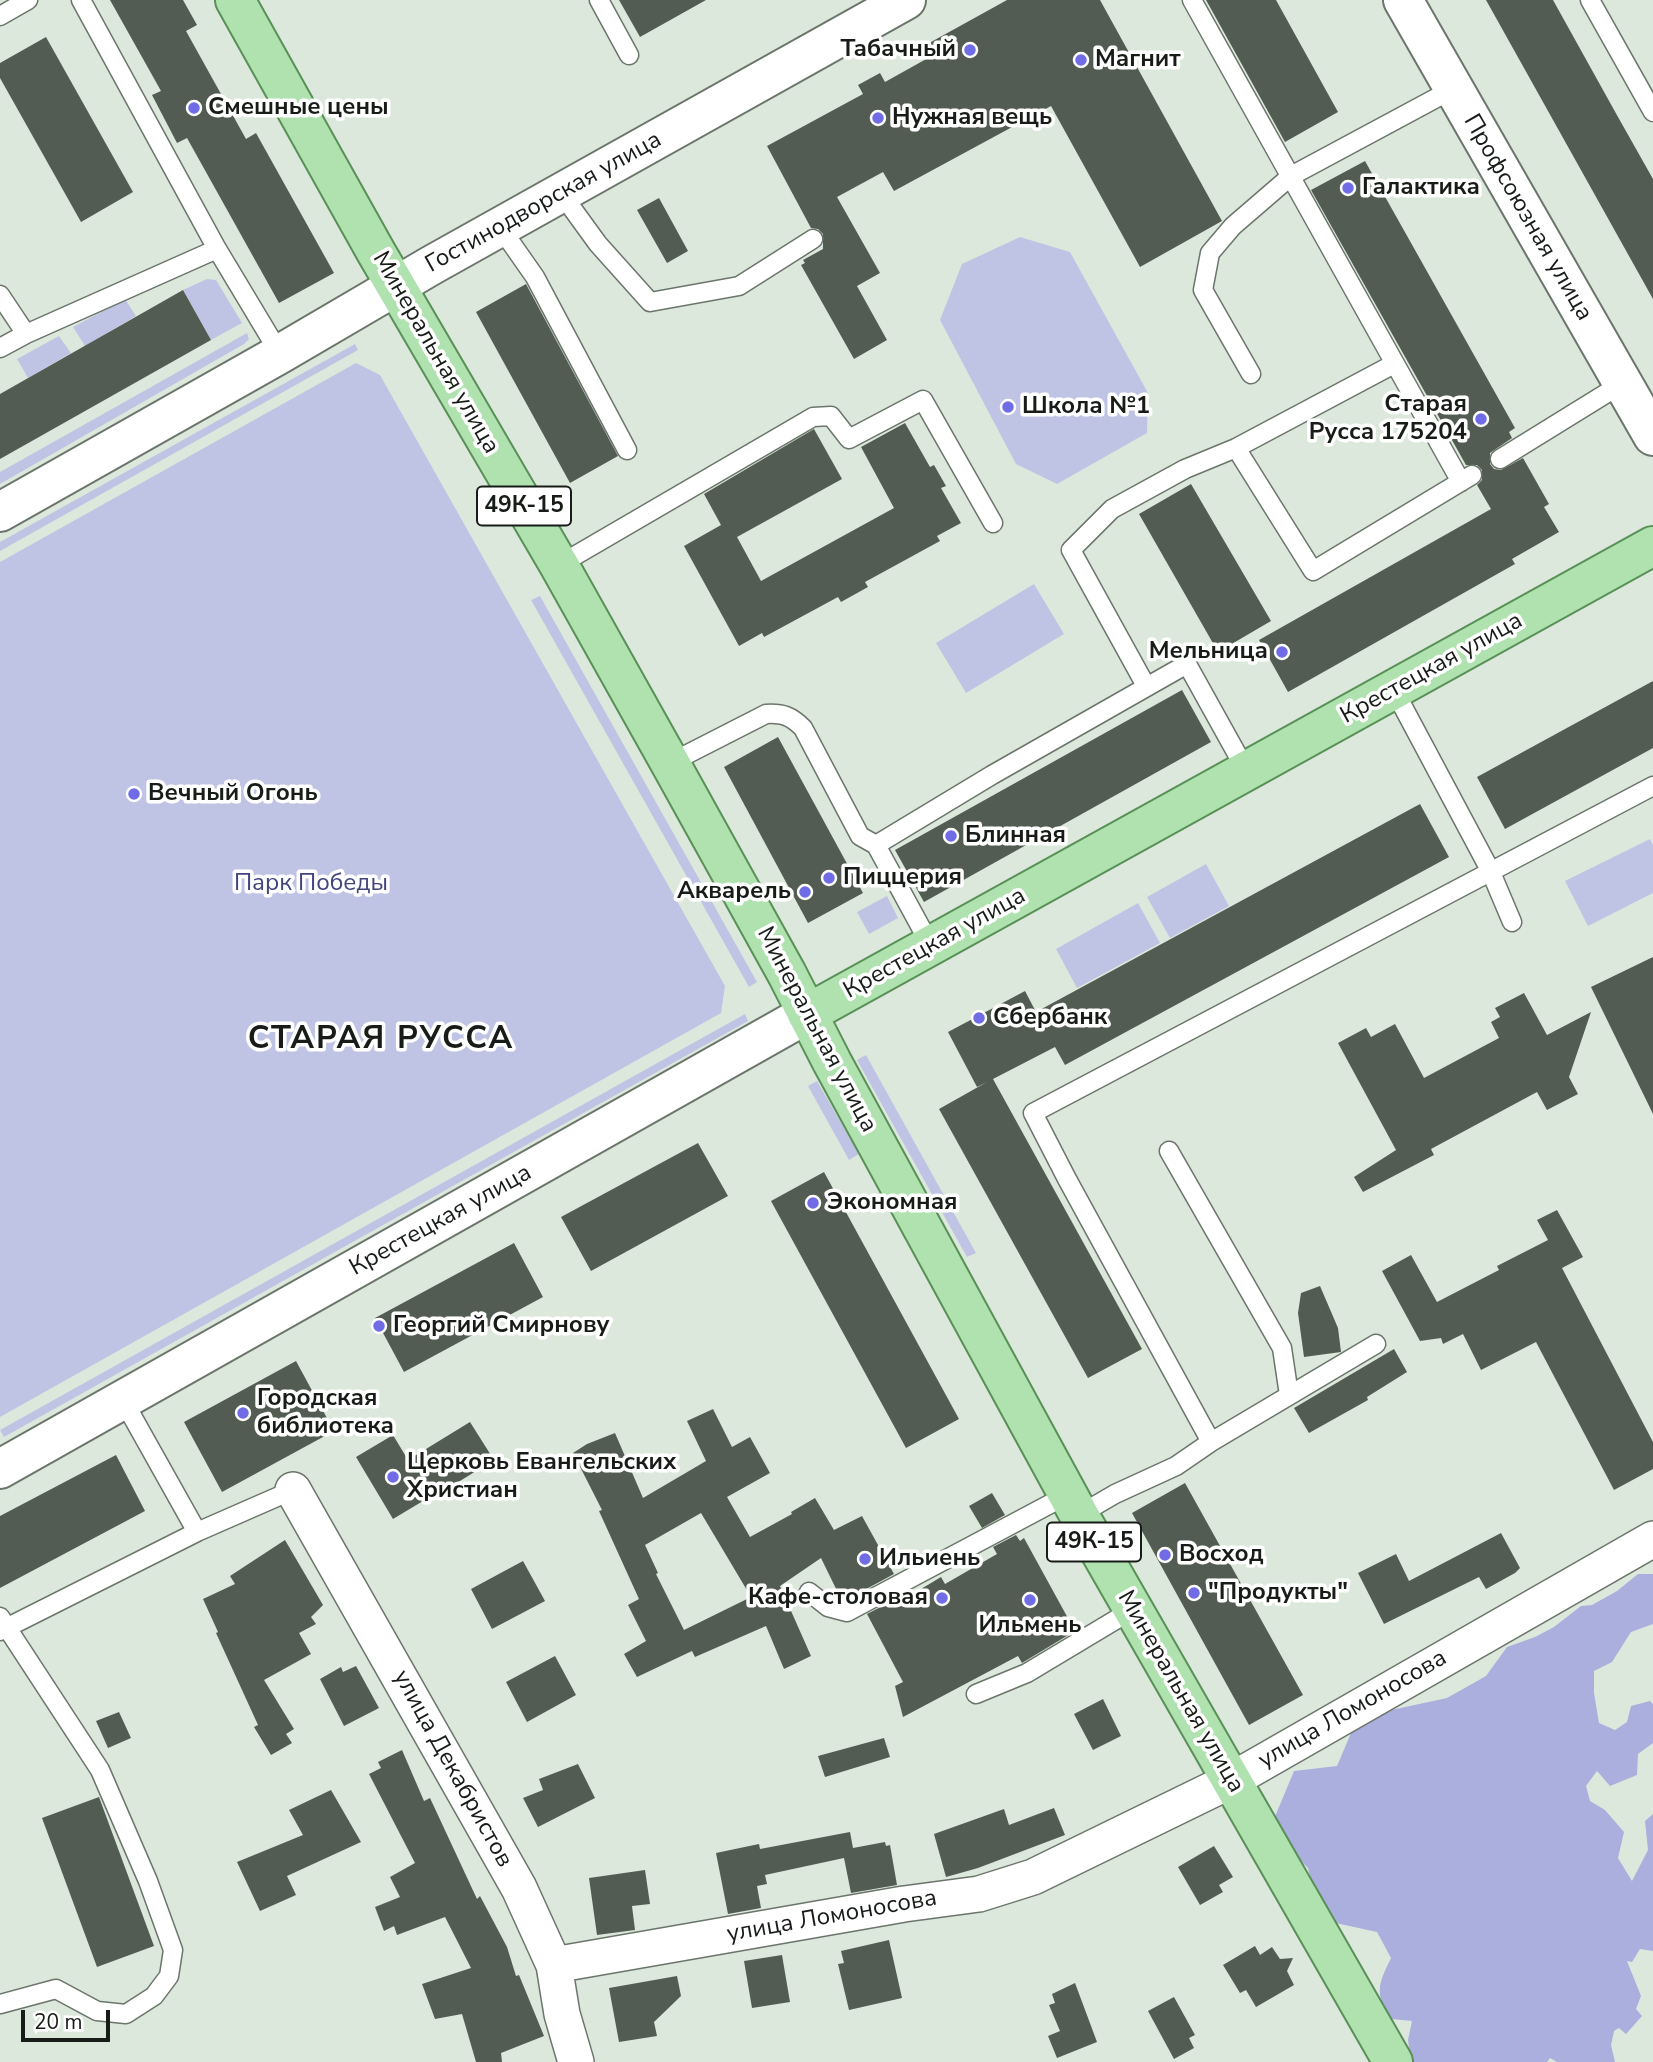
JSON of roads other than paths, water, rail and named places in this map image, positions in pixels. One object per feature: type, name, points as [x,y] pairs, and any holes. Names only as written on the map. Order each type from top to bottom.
[{"type":"main road","name":"Минеральная улица","points":[[235,0],[396,287],[559,565],[670,763],[1073,1505],[1393,2062]]},
{"type":"main road","name":"Крестецкая улица","points":[[807,1014],[1653,546]]},
{"type":"street","name":"Гостинодворская улица","points":[[0,512],[280,355],[500,227],[906,0]]},
{"type":"street","name":"Профсоюзная улица","points":[[1402,0],[1653,436]]},
{"type":"street","name":"Крестецкая улица","points":[[0,1469],[807,1014]]},
{"type":"street","name":"улица Декабристов","points":[[293,1490],[519,1888],[554,1965],[562,2014],[576,2062]]},
{"type":"street","name":"улица Ломоносова","points":[[554,1965],[904,1904],[979,1894],[1033,1877],[1232,1780],[1653,1539]]},
{"type":"lane","points":[[0,16],[28,0]]},
{"type":"lane","points":[[81,0],[217,249],[280,355]]},
{"type":"lane","points":[[599,0],[629,55]]},
{"type":"lane","points":[[1192,0],[1394,364],[1466,479],[1313,571],[1236,449]]},
{"type":"lane","points":[[1590,0],[1653,112]]},
{"type":"lane","points":[[1251,374],[1203,290],[1210,253],[1233,226],[1291,176],[1453,89]]},
{"type":"lane","points":[[561,193],[598,244],[650,302],[739,286],[813,239]]},
{"type":"lane","points":[[500,227],[535,277],[627,450]]},
{"type":"lane","points":[[0,348],[217,249]]},
{"type":"lane","points":[[0,295],[26,334]]},
{"type":"lane","points":[[1146,685],[1071,550],[1112,509],[1185,469],[1236,449],[1394,364]]},
{"type":"lane","points":[[1500,459],[1623,383]]},
{"type":"lane","points":[[559,565],[813,417],[831,416],[849,439],[923,400],[993,523]]},
{"type":"lane","points":[[876,845],[1187,663],[1247,772]]},
{"type":"lane","points":[[1394,690],[1490,870],[1512,922]]},
{"type":"lane","points":[[670,763],[766,714],[779,713],[793,718],[803,728],[860,836],[876,845],[931,946]]},
{"type":"lane","points":[[1212,1442],[1033,1112],[1653,786]]},
{"type":"lane","points":[[1169,1151],[1282,1349],[1289,1395]]},
{"type":"lane","points":[[809,1592],[828,1607],[847,1612],[1073,1505],[1115,1494],[1176,1466],[1376,1344]]},
{"type":"lane","points":[[123,1401],[197,1532]]},
{"type":"lane","points":[[0,2004],[56,1989],[97,2011],[126,2014],[154,1996],[169,1976],[173,1950],[148,1881],[100,1770],[2,1625],[197,1532],[293,1490]]},
{"type":"lane","points":[[976,1694],[1027,1674],[1132,1610]]},
{"type":"place","name":"Табачный","points":[[970,50]]},
{"type":"place","name":"Магнит","points":[[1081,60]]},
{"type":"place","name":"Смешные цены","points":[[194,108]]},
{"type":"place","name":"Нужная вещь","points":[[878,118]]},
{"type":"place","name":"Галактика","points":[[1348,188]]},
{"type":"place","name":"Школа №1","points":[[1008,407]]},
{"type":"place","name":"Старая Русса 175204","points":[[1481,419]]},
{"type":"place","name":"Мельница","points":[[1282,652]]},
{"type":"place","name":"Вечный Огонь","points":[[134,794]]},
{"type":"place","name":"Блинная","points":[[951,836]]},
{"type":"place","name":"Пиццерия","points":[[829,878]]},
{"type":"place","name":"Акварель","points":[[805,892]]},
{"type":"place","name":"Сбербанк","points":[[979,1018]]},
{"type":"place","name":"Экономная","points":[[813,1203]]},
{"type":"place","name":"Георгий Смирнову","points":[[379,1326]]},
{"type":"place","name":"Городская библиотека","points":[[243,1413]]},
{"type":"place","name":"Церковь Евангельских Христиан","points":[[393,1477]]},
{"type":"place","name":"Восход","points":[[1165,1555]]},
{"type":"place","name":"Ильиень","points":[[865,1559]]},
{"type":"place","name":"\"Продукты\"","points":[[1194,1593]]},
{"type":"place","name":"Кафе-столовая","points":[[942,1598]]},
{"type":"place","name":"Ильмень","points":[[1030,1600]]},
{"type":"district","name":"СТАРАЯ РУССА","points":[[381,1040]]},
{"type":"park label","name":"Парк Победы","points":[[311,884]]}]
